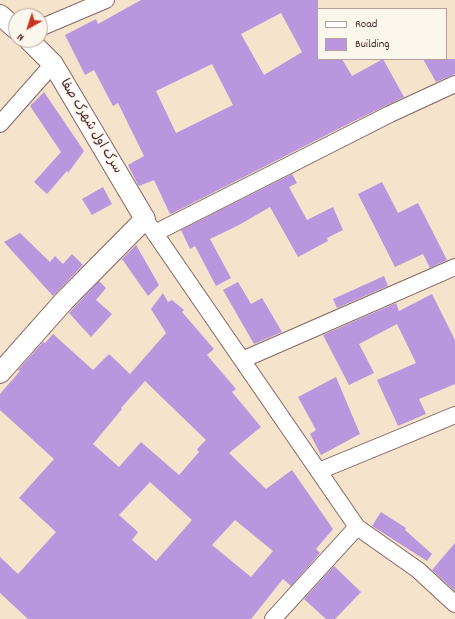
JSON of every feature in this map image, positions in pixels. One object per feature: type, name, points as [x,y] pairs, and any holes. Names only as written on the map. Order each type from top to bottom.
[{"type":"street","points":[[48,25],[106,0]]},
{"type":"street","points":[[0,15],[8,22]]},
{"type":"street","name":"سرک اول شهرک صفا","points":[[37,48],[53,64],[150,226]]},
{"type":"street","points":[[0,124],[53,64]]},
{"type":"street","points":[[0,373],[64,301],[150,226],[455,84]]},
{"type":"street","points":[[150,226],[357,527],[418,570],[455,604]]},
{"type":"street","points":[[242,360],[455,267]]},
{"type":"street","points":[[319,471],[455,415]]},
{"type":"street","points":[[273,619],[357,527]]},
{"type":"building","points":[[141,0],[318,0],[317,60],[343,60],[352,76],[384,60],[404,97],[170,214],[154,180],[139,186],[136,181],[128,165],[144,156],[118,103],[113,106],[94,70],[85,75],[65,35],[96,19],[98,24]],"holes":[[[281,13],[302,52],[264,75],[241,34]],[[212,64],[233,105],[176,133],[156,91]]]},
{"type":"building","points":[[455,59],[455,74],[436,82],[424,60]]},
{"type":"building","points":[[44,92],[84,151],[68,173],[67,171],[47,194],[34,182],[61,152],[30,106]]},
{"type":"building","points":[[292,174],[297,183],[289,187],[307,220],[333,207],[343,230],[327,238],[328,241],[298,257],[270,207],[239,225],[210,239],[231,278],[216,286],[195,246],[190,249],[181,230]]},
{"type":"building","points":[[382,182],[398,213],[418,203],[447,260],[430,268],[423,254],[395,267],[358,194]]},
{"type":"building","points":[[103,187],[112,204],[92,215],[82,199]]},
{"type":"building","points":[[20,233],[50,262],[55,256],[63,264],[72,254],[83,265],[53,296],[4,242]]},
{"type":"building","points":[[136,245],[159,285],[148,296],[122,259]]},
{"type":"building","points":[[384,276],[388,286],[337,308],[333,299]]},
{"type":"building","points":[[99,281],[106,288],[96,300],[112,314],[91,337],[69,313]]},
{"type":"building","points":[[238,282],[251,304],[262,298],[282,332],[254,344],[223,290]]},
{"type":"building","points":[[163,293],[168,302],[172,300],[184,310],[182,312],[214,349],[207,355],[236,389],[232,392],[261,427],[229,453],[266,489],[292,470],[333,529],[316,549],[320,553],[291,586],[283,579],[251,619],[28,619],[0,593],[0,557],[18,574],[56,532],[19,498],[54,459],[0,410],[0,394],[20,371],[18,370],[43,342],[45,343],[53,334],[93,370],[109,354],[130,374],[166,333],[151,309]],"holes":[[[145,381],[206,440],[197,449],[199,452],[179,475],[141,442],[119,467],[93,444],[122,409],[121,408]],[[150,482],[192,520],[156,561],[132,540],[138,532],[119,515]],[[235,520],[273,551],[251,577],[212,545]]]},
{"type":"building","points":[[432,294],[455,340],[455,384],[419,399],[426,414],[398,426],[377,380],[416,363],[397,324],[359,344],[374,373],[349,385],[323,335],[396,303],[399,311]]},
{"type":"building","points":[[336,377],[360,434],[321,455],[310,434],[316,430],[298,397]]},
{"type":"building","points":[[381,512],[406,528],[405,530],[432,554],[427,561],[372,526]]},
{"type":"building","points":[[455,543],[455,591],[432,570]]},
{"type":"building","points":[[334,566],[361,592],[335,619],[326,619],[304,599]]}]
